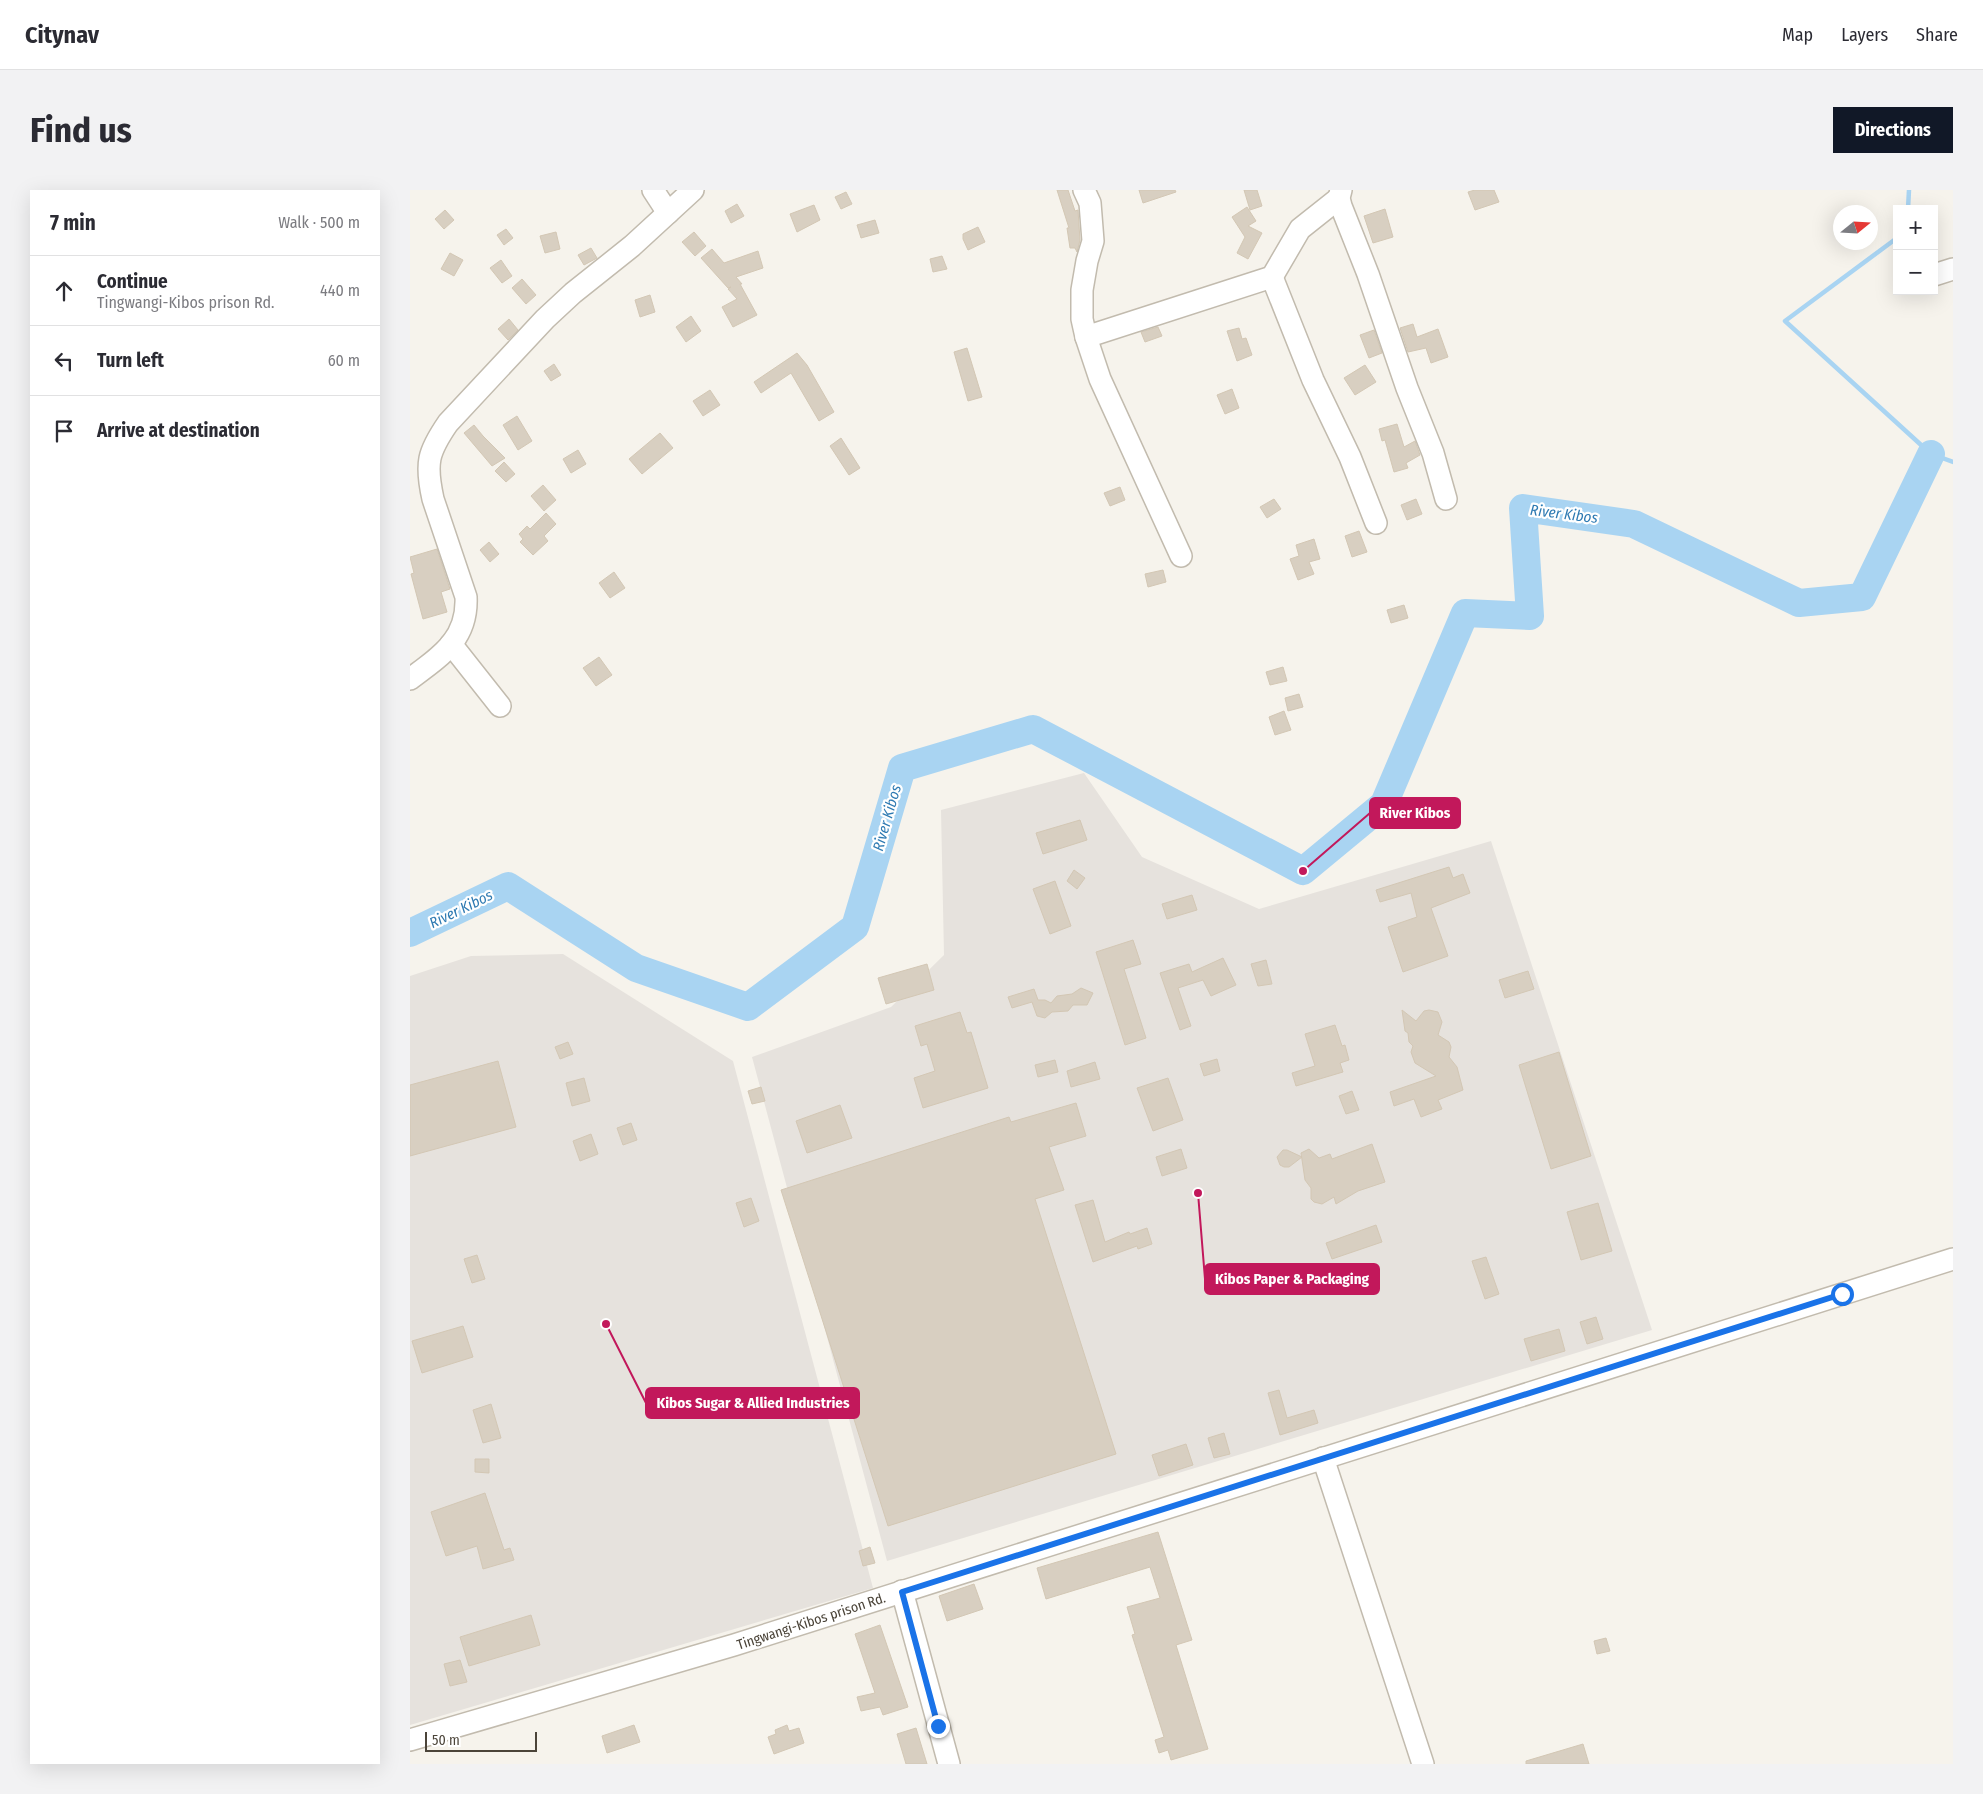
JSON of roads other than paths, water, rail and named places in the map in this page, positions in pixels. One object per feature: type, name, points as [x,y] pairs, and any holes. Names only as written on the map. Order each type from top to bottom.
[{"type":"street","points":[[653,190],[668,213]]},
{"type":"street","points":[[410,679],[430,664],[451,644],[462,629],[467,614],[466,597],[432,499],[429,483],[419,454],[436,441],[448,423],[544,318],[632,246],[693,190]]},
{"type":"street","points":[[1084,190],[1090,203],[1094,241],[1087,261],[1082,290],[1082,319],[1086,337],[1100,379],[1181,556]]},
{"type":"street","points":[[1086,337],[1272,277],[1300,229],[1340,194],[1407,388],[1433,453],[1446,499]]},
{"type":"street","points":[[1938,274],[1953,268]]},
{"type":"street","points":[[1272,277],[1313,380],[1350,457],[1376,523]]},
{"type":"street","points":[[451,644],[500,706]]},
{"type":"street","name":"Tingwangi-Kibos prison Rd.","points":[[410,1740],[734,1645],[1953,1259]]},
{"type":"street","points":[[1324,1458],[1423,1764]]},
{"type":"street","points":[[902,1592],[949,1764]]},
{"type":"waterway","points":[[1908,205],[1909,190]]},
{"type":"waterway","points":[[1893,241],[1785,321],[1931,454],[1953,462]]},
{"type":"waterway","name":"River Kibos","points":[[410,933],[508,886],[636,968],[748,1007],[855,927],[902,768],[1033,729],[1303,871],[1384,804],[1465,613],[1530,616],[1523,508],[1634,524],[1799,603],[1862,597],[1931,454]]},
{"type":"place","name":"River Kibos","points":[[1303,871]]},
{"type":"place","name":"Kibos Paper & Packaging","points":[[1198,1193]]},
{"type":"place","name":"Kibos Sugar & Allied Industries","points":[[606,1324]]}]
